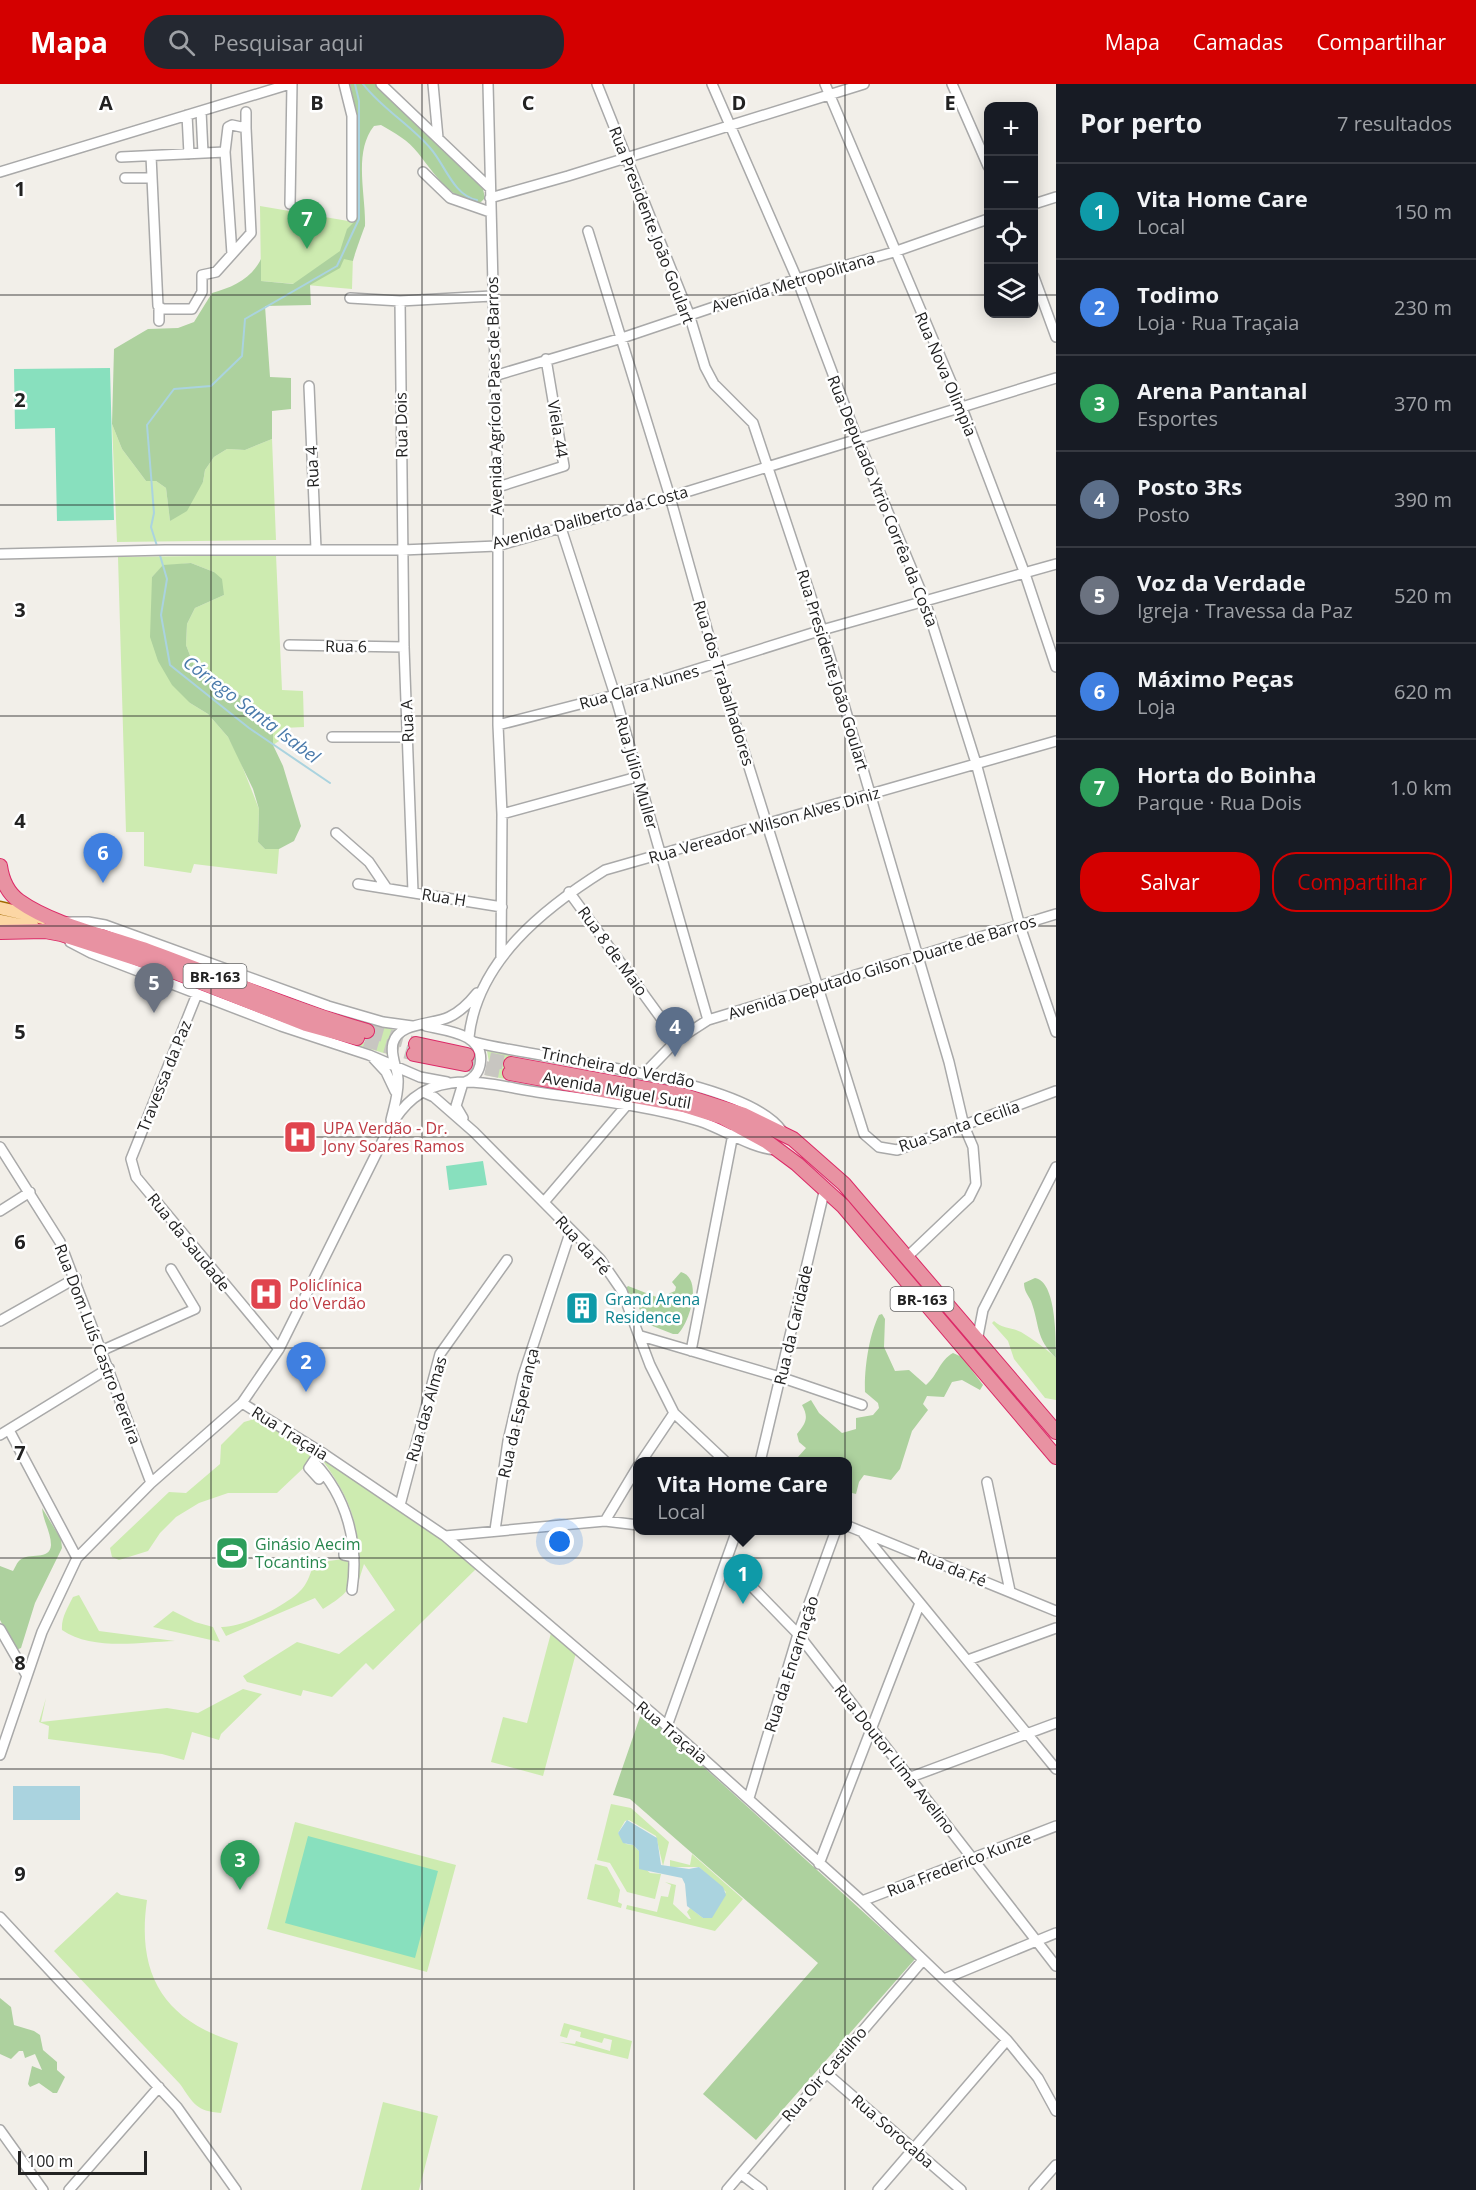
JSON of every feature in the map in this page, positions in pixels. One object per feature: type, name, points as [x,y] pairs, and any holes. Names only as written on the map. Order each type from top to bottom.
[{"type":"highway","points":[[0,866],[11,894],[55,927]]},
{"type":"highway","points":[[0,932],[55,927]]},
{"type":"highway","name":"BR-163","points":[[55,927],[306,1024],[366,1035]]},
{"type":"highway","points":[[415,1048],[466,1059]]},
{"type":"highway","name":"Trincheira do Verdão","points":[[778,1150],[722,1117],[684,1105],[511,1068],[685,1096],[744,1115],[784,1133]]},
{"type":"highway","name":"Avenida Miguel Sutil","points":[[784,1133],[807,1150],[844,1184],[1056,1432]]},
{"type":"highway","name":"Avenida Miguel Sutil","points":[[778,1150],[825,1188],[1056,1457]]},
{"type":"main road","name":"BR-163","points":[[0,908],[55,927]]},
{"type":"main road","name":"BR-163","points":[[0,921],[55,927]]},
{"type":"street","points":[[0,172],[291,84],[290,204]]},
{"type":"street","points":[[344,84],[352,116],[352,217]]},
{"type":"street","points":[[381,84],[438,138],[490,193],[568,177],[625,157],[864,84]]},
{"type":"street","points":[[433,84],[438,138]]},
{"type":"street","name":"Avenida Agrícola Paes de Barros","points":[[488,84],[498,487],[498,725],[502,814],[501,959]]},
{"type":"street","name":"Rua Presidente João Goulart","points":[[597,84],[689,314],[705,367],[714,384],[753,423],[768,465],[822,630],[949,1062],[964,1126],[973,1147],[976,1184],[969,1198],[906,1258]]},
{"type":"street","name":"Rua Deputado Ytrio Corrêa da Costa","points":[[712,84],[797,279],[857,438],[925,601],[976,763],[1020,926],[1056,1032]]},
{"type":"street","name":"Rua Nova Olimpia","points":[[825,84],[894,252],[962,408],[1025,574],[1056,667]]},
{"type":"street","points":[[952,84],[984,157]]},
{"type":"street","points":[[201,111],[203,153]]},
{"type":"street","points":[[159,308],[192,309],[202,292],[202,275],[216,272],[251,233],[246,112]]},
{"type":"street","points":[[187,116],[189,154]]},
{"type":"street","points":[[232,254],[225,152],[228,127],[232,125],[246,128]]},
{"type":"street","points":[[121,157],[225,152]]},
{"type":"street","points":[[151,156],[159,321]]},
{"type":"street","points":[[423,172],[450,198],[490,212]]},
{"type":"street","points":[[125,178],[152,178]]},
{"type":"street","points":[[1038,203],[1056,197]]},
{"type":"street","name":"Avenida Metropolitana","points":[[494,376],[622,338],[797,279],[894,252],[984,220]]},
{"type":"street","name":"Rua dos Trabalhadores","points":[[588,231],[670,497],[717,665],[820,987],[864,1134]]},
{"type":"street","points":[[1038,288],[1056,336]]},
{"type":"street","points":[[350,298],[400,301],[492,296]]},
{"type":"street","name":"Rua Dois","points":[[400,301],[402,550]]},
{"type":"street","name":"Viela 44","points":[[498,487],[564,466],[546,359]]},
{"type":"street","name":"Avenida Daliberto da Costa","points":[[0,554],[165,550],[402,550],[497,546],[670,497],[1056,378]]},
{"type":"street","name":"Rua 4","points":[[309,386],[316,549]]},
{"type":"street","name":"Rua Júlio Muller","points":[[561,528],[615,695],[708,1020]]},
{"type":"street","name":"Rua A","points":[[402,550],[413,892]]},
{"type":"street","name":"Rua Clara Nunes","points":[[498,725],[615,695],[717,665],[822,630],[1056,564]]},
{"type":"street","name":"Rua 6","points":[[289,645],[404,646]]},
{"type":"street","points":[[332,737],[408,737]]},
{"type":"street","name":"Rua Vereador Wilson Alves Diniz","points":[[488,980],[501,959],[528,927],[569,892],[604,870],[1056,741]]},
{"type":"street","points":[[502,814],[637,777]]},
{"type":"street","points":[[336,833],[369,862],[386,887]]},
{"type":"street","name":"Rua H","points":[[358,884],[502,907]]},
{"type":"street","name":"Rua 8 de Maio","points":[[569,892],[677,1040]]},
{"type":"street","name":"Avenida Deputado Gilson Duarte de Barros","points":[[644,1074],[677,1040],[708,1020],[1056,915]]},
{"type":"street","points":[[55,927],[88,922],[105,925],[317,1002],[383,1022],[412,1026],[425,1026],[450,1017],[467,1005],[488,980]]},
{"type":"street","points":[[55,927],[91,952],[197,994],[281,1026],[396,1065],[420,1077],[451,1083],[463,1083],[474,1077],[479,1069],[479,1052],[471,1040],[473,1010],[488,980]]},
{"type":"street","name":"Travessa da Paz","points":[[131,1158],[197,994]]},
{"type":"street","points":[[388,1130],[397,1095],[396,1065],[392,1051],[394,1040],[401,1031],[412,1026]]},
{"type":"street","name":"Avenida Miguel Sutil","points":[[425,1026],[509,1051],[644,1074],[719,1093],[743,1103],[773,1122],[784,1133]]},
{"type":"street","points":[[369,1055],[386,1072],[397,1095]]},
{"type":"street","points":[[656,1062],[659,1078]]},
{"type":"street","points":[[0,1755],[42,1632],[77,1558],[151,1483],[242,1403],[279,1349],[388,1130],[405,1102],[423,1092],[451,1083]]},
{"type":"street","name":"Avenida Miguel Sutil","points":[[463,1083],[680,1116],[733,1134],[763,1148],[778,1150]]},
{"type":"street","name":"Rua da Fé","points":[[463,1083],[456,1106],[474,1132]]},
{"type":"street","name":"Rua Santa Cecilia","points":[[864,1134],[879,1147],[897,1150],[1056,1091]]},
{"type":"street","name":"Rua da Fé","points":[[423,1092],[434,1097],[474,1132],[600,1259],[622,1291],[650,1365],[674,1413],[722,1457]]},
{"type":"street","points":[[544,1202],[626,1106]]},
{"type":"street","points":[[691,1351],[733,1134]]},
{"type":"street","name":"Rua Dom Luís Castro Pereira","points":[[0,1147],[60,1242],[76,1278],[151,1483]]},
{"type":"street","name":"Rua da Saudade","points":[[131,1158],[136,1177],[279,1349]]},
{"type":"street","points":[[977,1341],[983,1310],[1056,1167]]},
{"type":"street","name":"Rua da Caridade","points":[[761,1457],[825,1188]]},
{"type":"street","points":[[0,1211],[30,1192]]},
{"type":"street","name":"Rua da Esperança","points":[[495,1530],[508,1441],[523,1376],[571,1230]]},
{"type":"street","name":"Rua das Almas","points":[[400,1504],[440,1354],[507,1260]]},
{"type":"street","points":[[103,1350],[195,1309],[171,1269]]},
{"type":"street","points":[[0,1321],[76,1278]]},
{"type":"street","points":[[965,1328],[983,1310]]},
{"type":"street","points":[[640,1336],[780,1377],[862,1406]]},
{"type":"street","points":[[0,1435],[109,1368]]},
{"type":"street","name":"Rua Traçaia","points":[[242,1403],[321,1452],[445,1536],[667,1726],[862,1901],[1007,2040],[1038,2078],[1056,2111]]},
{"type":"street","points":[[643,1457],[674,1413]]},
{"type":"street","points":[[9,1430],[77,1558]]},
{"type":"street","points":[[318,1479],[309,1468],[321,1452]]},
{"type":"street","points":[[314,1462],[335,1489],[351,1531],[354,1557],[351,1590]]},
{"type":"street","points":[[605,1521],[633,1474]]},
{"type":"street","points":[[987,1482],[1010,1591]]},
{"type":"street","points":[[445,1536],[605,1521],[633,1524]]},
{"type":"street","name":"Rua da Fé","points":[[852,1528],[1056,1611]]},
{"type":"street","points":[[862,1532],[1056,1769]]},
{"type":"street","points":[[667,1726],[735,1535]]},
{"type":"street","name":"Rua da Encarnação","points":[[749,1798],[798,1634],[834,1535]]},
{"type":"street","points":[[344,1552],[344,1555],[354,1557]]},
{"type":"street","name":"Rua Doutor Lima Avelino","points":[[726,1560],[798,1634],[1056,1966]]},
{"type":"street","points":[[819,1864],[870,1727],[920,1604]]},
{"type":"street","points":[[968,1660],[1056,1628]]},
{"type":"street","points":[[0,1629],[27,1676]]},
{"type":"street","points":[[911,1777],[1056,1723]]},
{"type":"street","name":"Rua Frederico Kunze","points":[[862,1901],[1056,1826]]},
{"type":"street","points":[[0,1917],[159,2086],[200,2135],[236,2190]]},
{"type":"street","points":[[944,1979],[1056,1933]]},
{"type":"street","name":"Rua Oir Castilho","points":[[727,2190],[825,2072],[923,1960]]},
{"type":"street","points":[[878,2190],[1007,2040]]},
{"type":"street","name":"Rua Sorocaba","points":[[825,2072],[961,2190]]},
{"type":"street","points":[[69,2190],[159,2086]]},
{"type":"street","points":[[0,2130],[43,2190]]},
{"type":"street","points":[[1034,2190],[1056,2164]]},
{"type":"street","points":[[741,2174],[762,2190]]},
{"type":"green space","points":[[350,84],[375,84],[483,189],[485,198],[481,202],[471,201],[453,193],[406,141],[381,125],[374,126],[364,148],[362,174],[365,226],[353,261],[344,259],[340,268],[310,285],[311,305],[265,306],[270,377],[291,378],[291,409],[272,411],[272,439],[245,450],[227,449],[214,457],[205,470],[203,482],[187,511],[170,521],[166,488],[156,481],[146,481],[122,449],[112,424],[114,349],[148,329],[178,328],[194,322],[212,293],[247,277],[261,259],[261,281],[293,284],[340,251],[347,229],[354,222],[355,107]]},
{"type":"green space","points":[[260,206],[354,222],[352,289],[261,281]]},
{"type":"green space","points":[[110,368],[114,520],[57,521],[55,428],[15,429],[14,369]]},
{"type":"green space","points":[[112,424],[122,449],[146,481],[156,481],[166,488],[170,521],[203,482],[205,470],[214,457],[227,449],[245,450],[272,439],[276,540],[117,542]]},
{"type":"green space","points":[[276,555],[282,690],[303,691],[304,727],[283,728],[282,739],[273,745],[242,696],[209,679],[194,666],[186,645],[187,624],[195,608],[224,595],[214,572],[191,563],[163,566],[152,577],[152,613],[190,703],[208,714],[228,737],[239,758],[259,809],[258,842],[265,849],[279,849],[277,874],[194,864],[191,873],[144,866],[144,832],[126,832],[118,557]]},
{"type":"green space","points":[[191,563],[214,572],[222,579],[224,595],[195,608],[187,624],[186,645],[194,666],[209,679],[242,696],[273,729],[273,745],[283,766],[301,826],[294,841],[279,849],[265,849],[258,842],[259,809],[253,789],[228,737],[208,714],[190,703],[172,685],[158,661],[150,637],[152,577],[163,565]]},
{"type":"green space","points":[[365,1021],[394,1030],[388,1040],[387,1054],[357,1045],[365,1042],[369,1036],[370,1032]]},
{"type":"green space","points":[[487,1051],[514,1056],[509,1058],[504,1068],[510,1080],[485,1075],[489,1062]]},
{"type":"green space","points":[[483,1161],[487,1185],[449,1190],[446,1166]]},
{"type":"green space","points":[[681,1272],[688,1276],[692,1283],[692,1301],[687,1320],[678,1334],[673,1334],[645,1323],[638,1305],[625,1289],[628,1286],[659,1298],[675,1291],[676,1287],[672,1282]]},
{"type":"green space","points":[[1035,1278],[1042,1281],[1051,1299],[1055,1324],[1056,1358],[1041,1338],[1025,1288],[1024,1283]]},
{"type":"green space","points":[[882,1314],[885,1319],[884,1347],[895,1371],[909,1370],[926,1385],[948,1356],[953,1353],[962,1357],[983,1385],[980,1390],[962,1380],[952,1382],[944,1397],[927,1396],[923,1404],[928,1410],[912,1431],[900,1469],[891,1480],[864,1475],[859,1482],[856,1494],[852,1493],[852,1457],[798,1457],[806,1448],[799,1442],[797,1434],[806,1420],[802,1405],[811,1400],[819,1413],[842,1433],[856,1429],[856,1418],[873,1415],[879,1408],[878,1403],[865,1392],[865,1383],[870,1342],[879,1315]]},
{"type":"green space","points":[[994,1321],[1021,1332],[1056,1358],[1056,1400],[1045,1398],[1014,1359],[1008,1341],[992,1323]]},
{"type":"green space","points":[[258,1418],[310,1451],[313,1459],[277,1493],[228,1493],[199,1503],[176,1517],[160,1533],[148,1551],[119,1560],[112,1557],[110,1548],[169,1492],[186,1493],[220,1464],[221,1445],[244,1422]]},
{"type":"green space","points":[[321,1458],[445,1541],[478,1567],[373,1670],[366,1663],[332,1697],[303,1690],[301,1696],[247,1682],[243,1676],[297,1642],[339,1654],[395,1610],[364,1564],[357,1586],[358,1549],[353,1518],[342,1490]]},
{"type":"green space","points":[[42,1508],[61,1539],[62,1548],[35,1603],[21,1648],[16,1650],[0,1620],[0,1566],[13,1571],[20,1560],[43,1555],[50,1550],[51,1540]]},
{"type":"green space","points":[[350,1558],[352,1576],[348,1589],[323,1609],[315,1598],[226,1636],[221,1627],[252,1620],[295,1595],[306,1583],[315,1563]]},
{"type":"green space","points":[[79,1595],[99,1631],[175,1641],[117,1644],[74,1637],[62,1630],[62,1626],[65,1613],[73,1597]]},
{"type":"green space","points":[[173,1611],[195,1622],[213,1627],[220,1642],[153,1627]]},
{"type":"green space","points":[[551,1633],[576,1653],[543,1776],[491,1762],[503,1717],[527,1723]]},
{"type":"green space","points":[[243,1689],[262,1694],[221,1734],[219,1740],[192,1732],[184,1760],[162,1754],[48,1739],[49,1726],[39,1722],[46,1698],[41,1722],[167,1708],[198,1713]]},
{"type":"green space","points":[[642,1711],[915,1959],[756,2140],[703,2094],[818,1963],[630,1799],[613,1795]]},
{"type":"green space","points":[[611,1804],[631,1808],[669,1842],[663,1866],[656,1836],[629,1820],[625,1821],[618,1833],[626,1844],[633,1845],[639,1851],[639,1863],[650,1873],[661,1874],[655,1899],[627,1892],[610,1863],[597,1860]]},
{"type":"green space","points":[[295,1822],[456,1865],[427,1972],[267,1929]]},
{"type":"green space","points":[[308,1836],[438,1871],[415,1958],[285,1923]]},
{"type":"green space","points":[[692,1854],[743,1899],[715,1931],[626,1909],[627,1905],[657,1912],[661,1896],[668,1897],[671,1885],[665,1882],[676,1885],[673,1904],[689,1919],[691,1919],[687,1912],[690,1908],[703,1918],[726,1892],[699,1867],[670,1867],[670,1860],[690,1865]]},
{"type":"green space","points":[[595,1864],[607,1867],[620,1890],[618,1902],[622,1904],[621,1908],[587,1899]]},
{"type":"green space","points":[[117,1892],[121,1895],[147,1900],[146,1951],[152,1973],[161,1992],[174,2008],[191,2022],[213,2034],[238,2043],[221,2113],[196,2105],[180,2084],[54,1951]]},
{"type":"green space","points":[[0,1998],[11,2007],[14,2025],[40,2035],[43,2050],[57,2062],[57,2070],[65,2077],[57,2093],[53,2093],[39,2083],[30,2087],[28,2084],[32,2066],[42,2070],[35,2054],[25,2058],[23,2051],[19,2051],[11,2059],[0,2054]]},
{"type":"green space","points":[[564,2023],[632,2041],[628,2059],[559,2042],[575,2044],[576,2041],[610,2051],[612,2040],[604,2038],[602,2043],[580,2037],[581,2032],[570,2029],[567,2038],[560,2036]]},
{"type":"green space","points":[[383,2102],[438,2116],[419,2190],[361,2190]]},
{"type":"water","points":[[13,1786],[80,1786],[80,1820],[13,1820]]},
{"type":"water","points":[[627,1820],[657,1838],[661,1865],[689,1869],[699,1867],[723,1887],[726,1895],[712,1918],[703,1918],[687,1906],[685,1884],[682,1878],[639,1869],[639,1851],[633,1845],[623,1843],[618,1833]]},
{"type":"waterway","name":"Córrego Santa Isabel","points":[[157,546],[151,527],[154,513],[147,425],[174,389],[211,386],[242,356],[245,319],[337,266],[359,219],[359,101],[355,84]]},
{"type":"waterway","name":"Córrego Santa Isabel","points":[[363,84],[423,140],[462,193],[477,200]]},
{"type":"waterway","name":"Córrego Santa Isabel","points":[[159,552],[167,579],[161,615],[170,665],[249,728],[330,783]]},
{"type":"tunnel","points":[[369,1031],[416,1044]]},
{"type":"tunnel","points":[[365,1040],[414,1054]]},
{"type":"tunnel","points":[[469,1055],[511,1064]]},
{"type":"tunnel","points":[[465,1064],[510,1073]]},
{"type":"place","name":"Horta do Boinha","points":[[307,249]]},
{"type":"place","name":"Máximo Peças","points":[[103,883]]},
{"type":"place","name":"Voz da Verdade","points":[[154,1013]]},
{"type":"place","name":"Posto 3Rs","points":[[675,1057]]},
{"type":"place","name":"UPA Verdão - Dr. Jony Soares Ramos","points":[[300,1137]]},
{"type":"place","name":"Policlínica do Verdão","points":[[266,1294]]},
{"type":"place","name":"Grand Arena Residence","points":[[582,1308]]},
{"type":"place","name":"Todimo","points":[[306,1392]]},
{"type":"place","name":"Ginásio Aecim Tocantins","points":[[232,1553]]},
{"type":"place","name":"Vita Home Care","points":[[743,1604]]},
{"type":"place","name":"Arena Pantanal","points":[[240,1890]]}]
